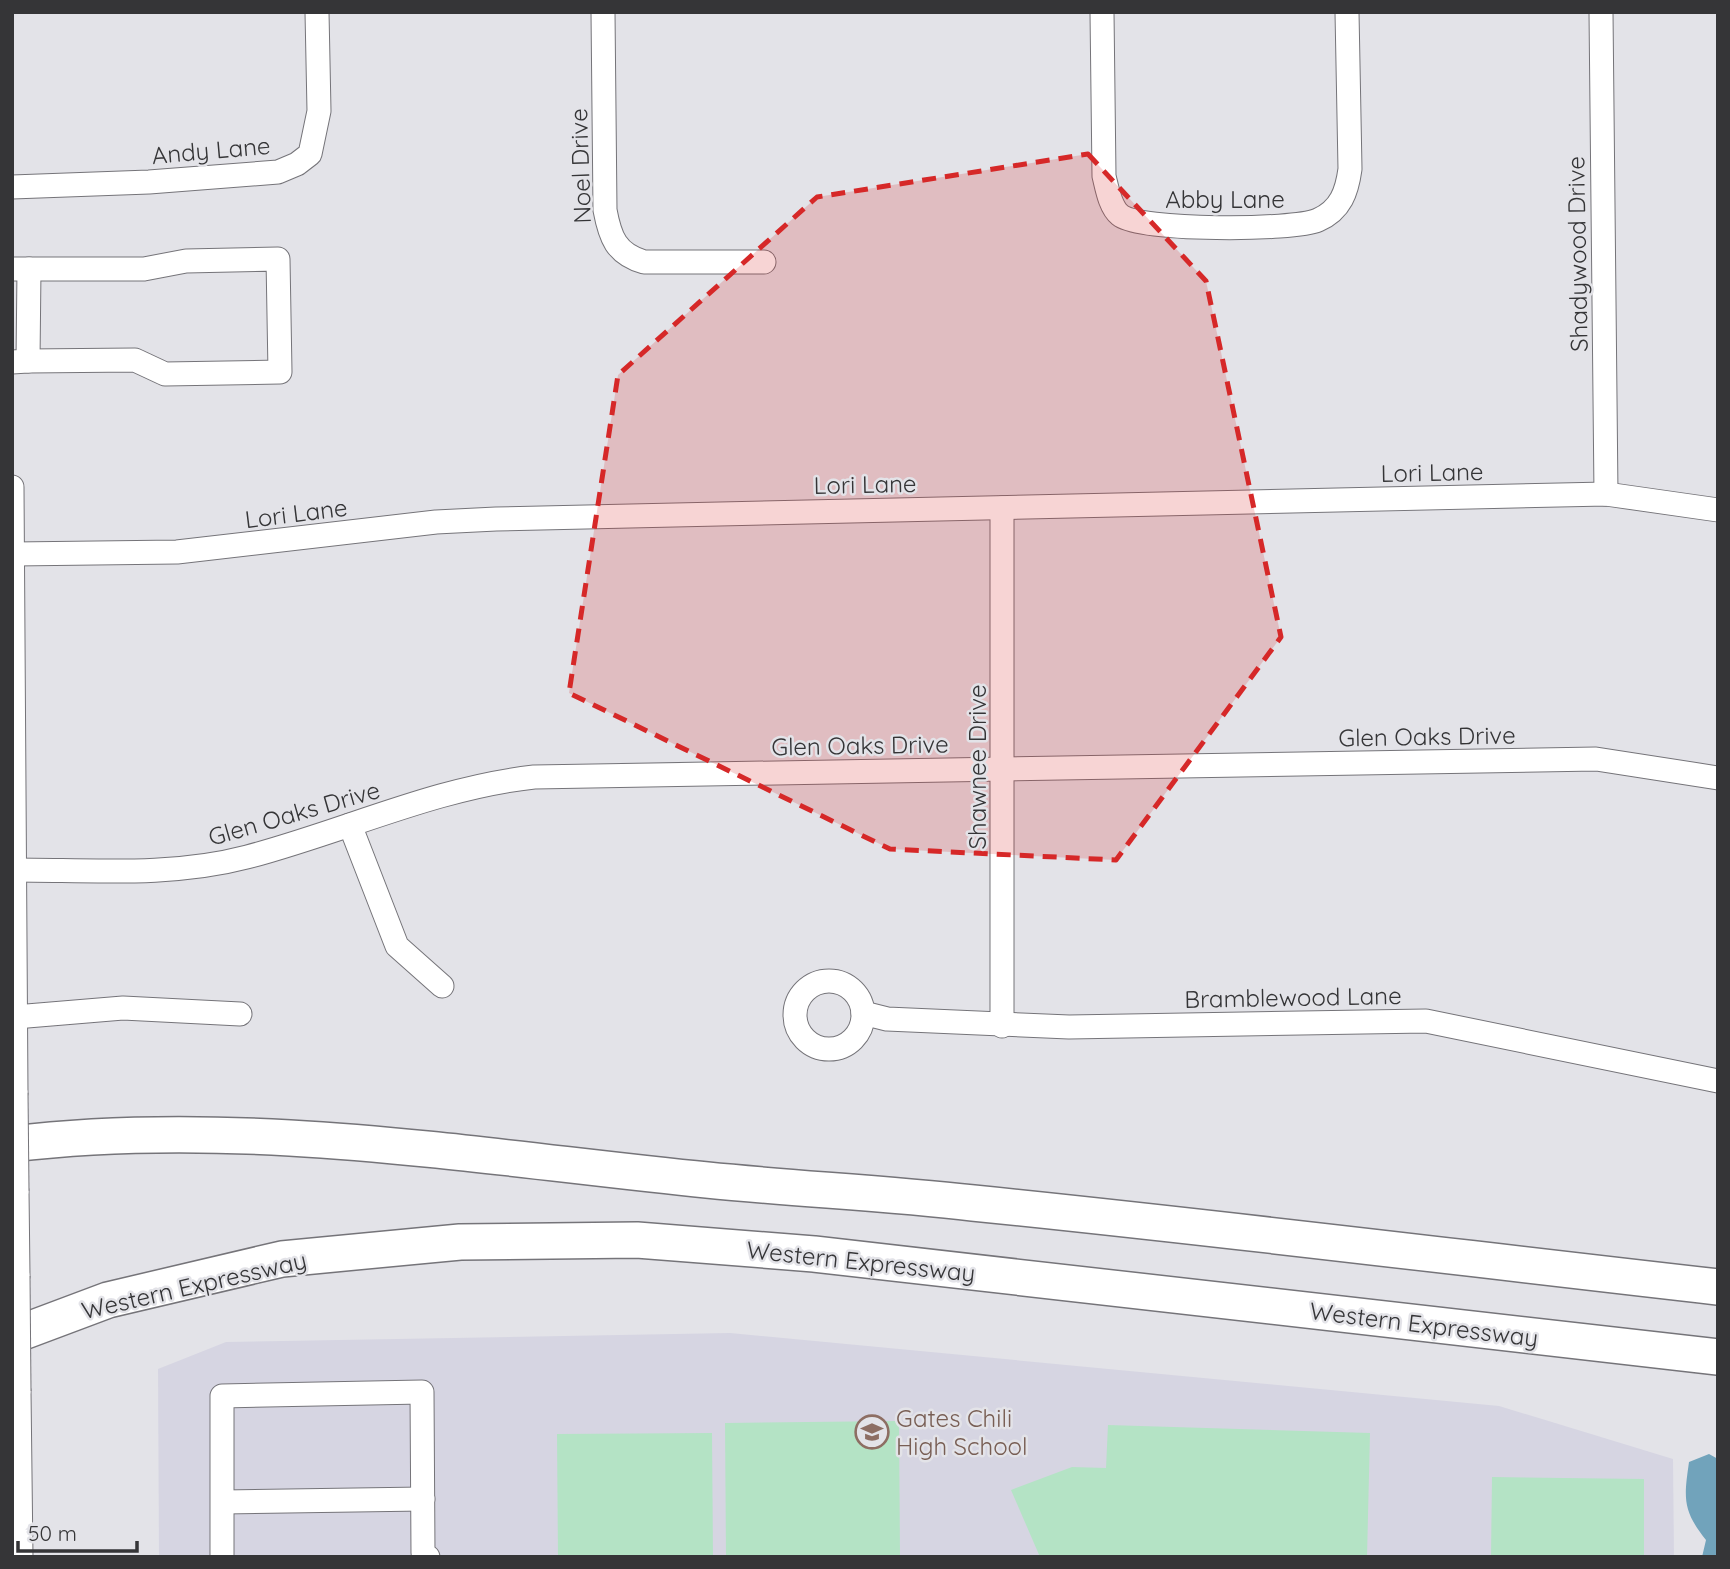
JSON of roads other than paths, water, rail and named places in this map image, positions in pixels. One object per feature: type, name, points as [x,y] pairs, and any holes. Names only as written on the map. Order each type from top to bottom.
[{"type":"highway","points":[[12,1144],[62,1138],[200,1135],[368,1145],[713,1181],[970,1202],[1718,1287]]},
{"type":"highway","name":"Western Expressway","points":[[12,1336],[108,1300],[282,1259],[460,1242],[637,1240],[814,1254],[1718,1357]]},
{"type":"street","name":"Andy Lane","points":[[12,187],[149,182],[278,172],[297,164],[310,154],[319,111],[317,12]]},
{"type":"street","name":"Noel Drive","points":[[603,12],[604,210],[610,234],[618,250],[629,258],[644,262],[764,262]]},
{"type":"street","name":"Abby Lane","points":[[1102,12],[1104,176],[1109,197],[1119,215],[1135,223],[1158,226],[1280,227],[1319,220],[1337,207],[1347,191],[1347,12]]},
{"type":"street","name":"Shadywood Drive","points":[[1601,12],[1606,494]]},
{"type":"street","points":[[278,259],[280,372],[165,374],[135,360],[20,362],[20,269],[144,269],[186,261],[278,259]]},
{"type":"street","points":[[12,487],[21,1557]]},
{"type":"street","name":"Lori Lane","points":[[13,554],[202,550],[436,522],[496,519],[1606,494],[1718,510]]},
{"type":"street","name":"Shawnee Drive","points":[[1002,508],[1002,1026]]},
{"type":"street","name":"Glen Oaks Drive","points":[[14,870],[163,870],[207,866],[247,857],[463,789],[534,777],[1596,759],[1718,778]]},
{"type":"street","points":[[350,825],[397,946],[442,986]]},
{"type":"street","points":[[15,1017],[123,1008],[240,1014]]},
{"type":"street","name":"Bramblewood Lane","points":[[863,1013],[887,1019],[1002,1026],[1426,1021],[1718,1081]]},
{"type":"street","points":[[222,1557],[222,1396],[422,1392],[423,1553],[428,1557]]},
{"type":"street","points":[[223,1502],[423,1499]]},
{"type":"water","points":[[1709,1454],[1718,1459],[1718,1557],[1702,1557],[1706,1540],[1689,1512],[1686,1495],[1689,1462]]},
{"type":"place","name":"Gates Chili High School","points":[[872,1432]]}]
